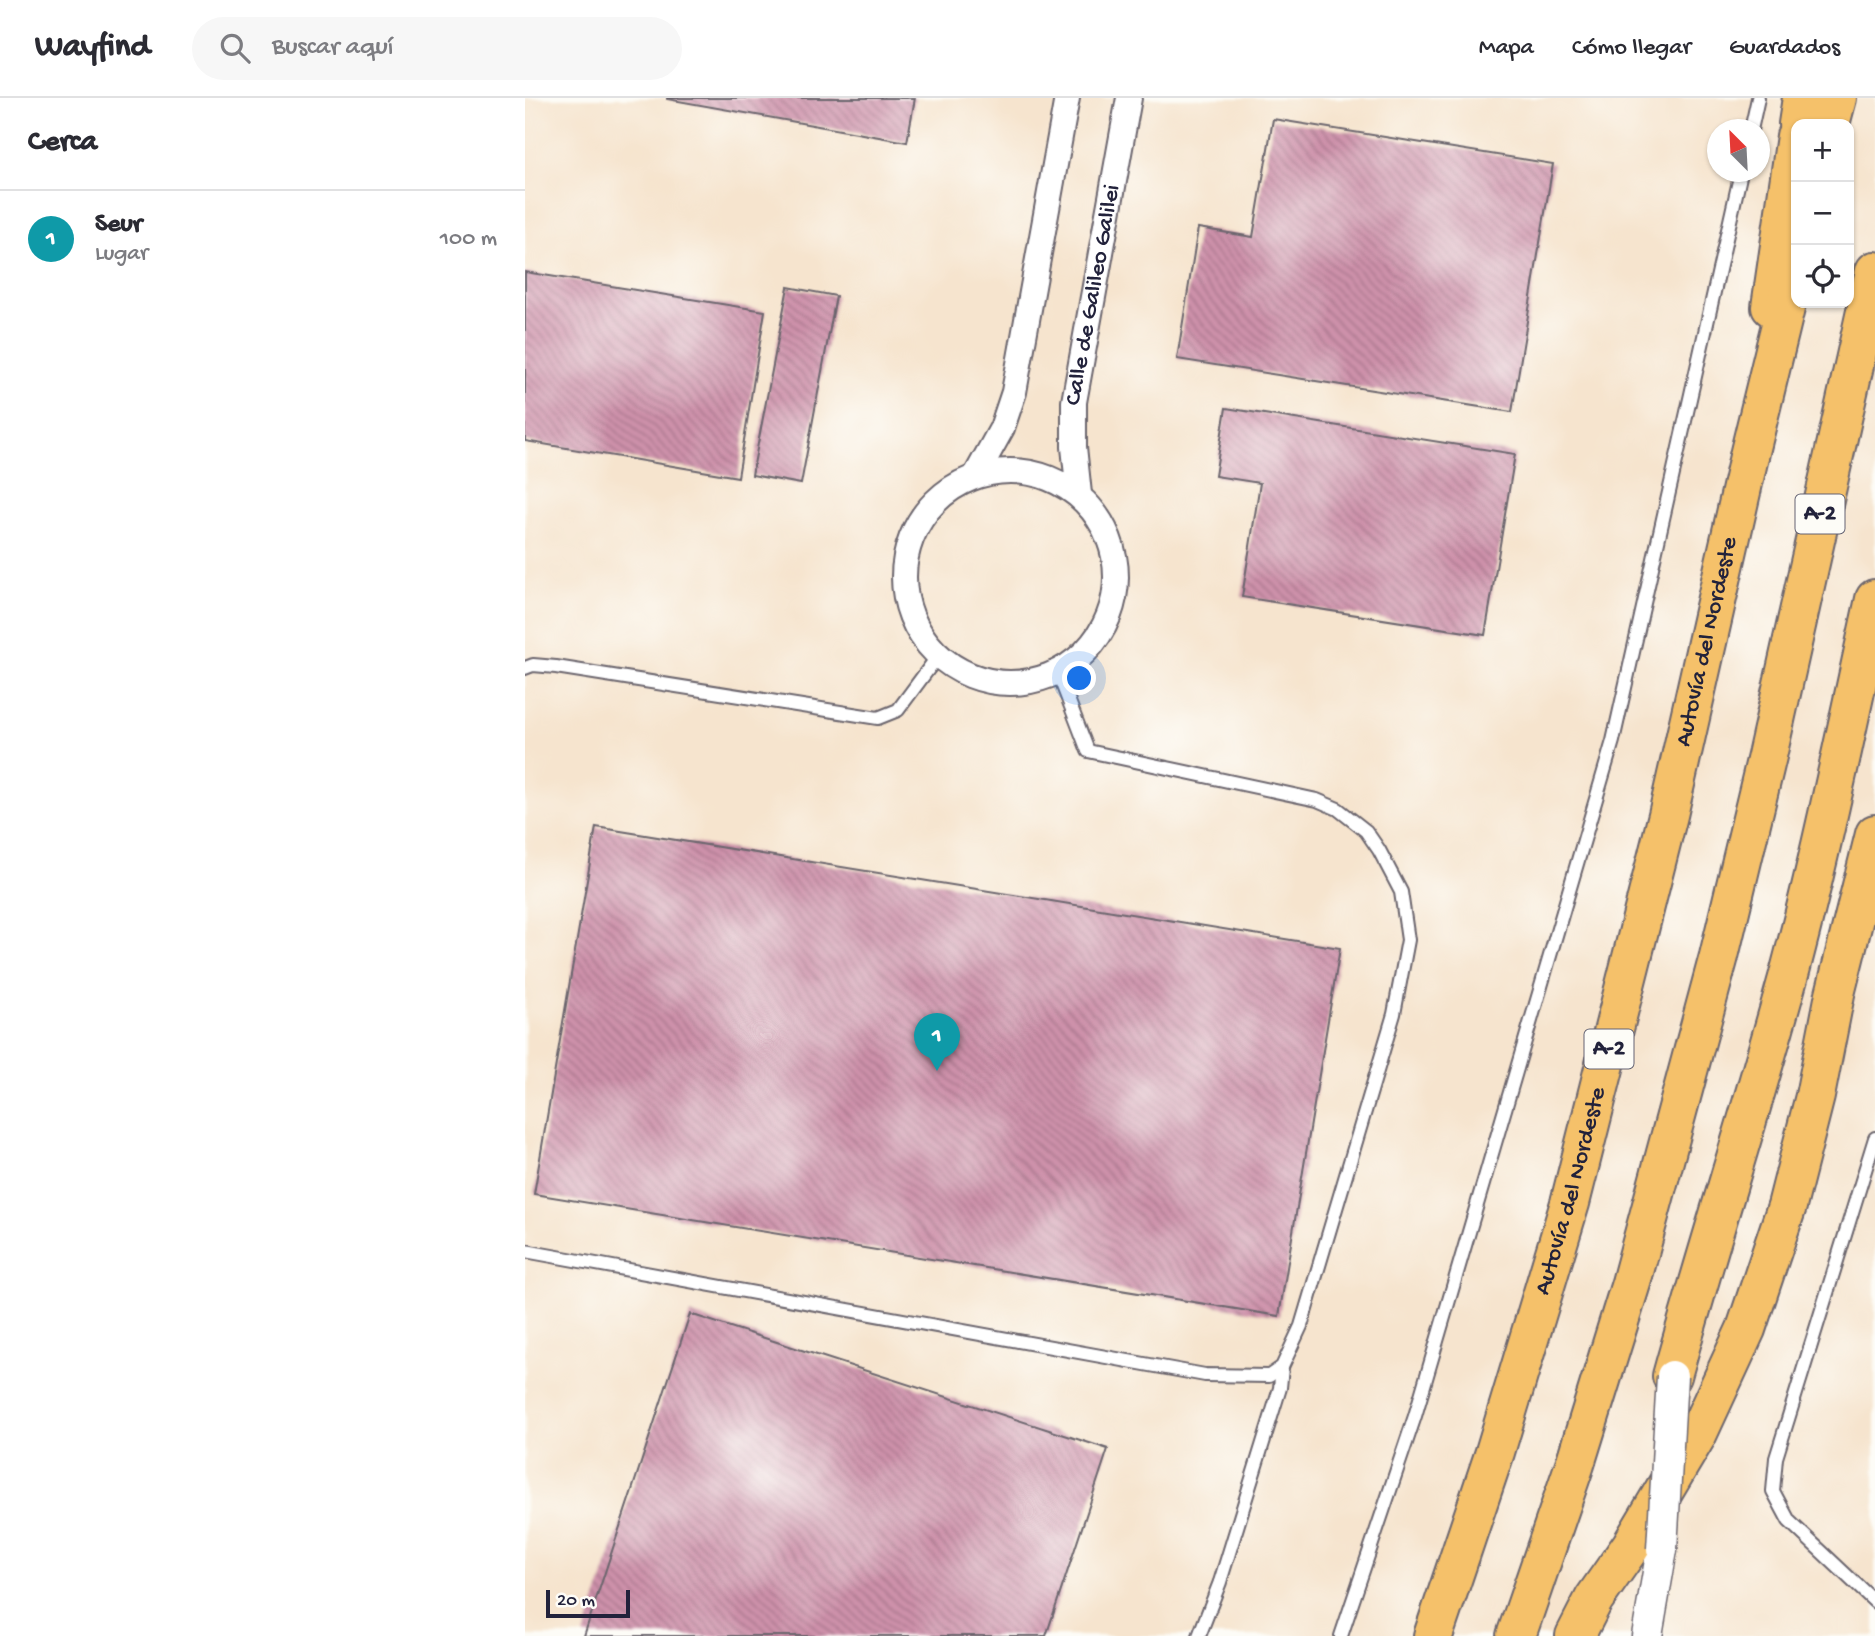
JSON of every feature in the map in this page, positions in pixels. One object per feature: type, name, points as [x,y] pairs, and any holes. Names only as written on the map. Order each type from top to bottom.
[{"type":"highway","points":[[1799,119],[1802,98]]},
{"type":"highway","points":[[1831,119],[1837,98]]},
{"type":"highway","points":[[1750,452],[1791,170]]},
{"type":"highway","name":"A-2","points":[[1516,1636],[1575,1464],[1631,1283],[1712,982],[1766,756],[1875,271]]},
{"type":"highway","name":"A-2","points":[[1750,452],[1791,284]]},
{"type":"highway","name":"Autovía del Nordeste","points":[[1433,1636],[1495,1452],[1570,1203],[1668,815],[1750,452]]},
{"type":"highway","points":[[1672,1376],[1791,967],[1875,599]]},
{"type":"highway","points":[[1575,1636],[1594,1599],[1631,1546],[1697,1435],[1746,1329],[1787,1206],[1803,1145],[1835,994],[1875,834]]},
{"type":"street","points":[[976,475],[1002,428],[1014,392],[1067,98]]},
{"type":"street","name":"Calle de Galileo Galilei","points":[[1079,494],[1073,447],[1074,402],[1129,98]]},
{"type":"street","points":[[1015,470],[1048,476],[1079,494],[1103,523],[1115,555],[1117,590],[1107,623],[1084,654],[1058,673],[1032,682],[1000,684],[967,675],[938,656],[911,620],[903,582],[907,547],[927,508],[950,487],[976,475],[1015,470]]},
{"type":"street","points":[[1647,1636],[1662,1549],[1672,1376]]},
{"type":"lane","points":[[1753,119],[1758,98]]},
{"type":"lane","points":[[1341,1636],[1419,1402],[1613,741],[1739,182]]},
{"type":"lane","points":[[525,668],[556,667],[878,718],[898,710],[938,656]]},
{"type":"lane","points":[[1058,673],[1088,751],[1317,800],[1338,810],[1366,831],[1380,850],[1401,892],[1408,940],[1394,1014],[1301,1326],[1282,1367],[1280,1388],[1220,1582],[1199,1636]]},
{"type":"lane","points":[[1875,1138],[1776,1458],[1773,1491],[1789,1521],[1875,1602]]},
{"type":"lane","points":[[525,1251],[1205,1376],[1269,1376],[1282,1367]]},
{"type":"building","points":[[667,98],[915,98],[907,142]]},
{"type":"building","points":[[1273,119],[1553,164],[1512,412],[1177,359],[1198,228],[1253,237]]},
{"type":"building","points":[[525,272],[765,311],[738,477],[525,441]]},
{"type":"building","points":[[788,287],[836,296],[801,484],[752,475]]},
{"type":"building","points":[[1226,408],[1515,454],[1485,635],[1242,597],[1260,483],[1215,476]]},
{"type":"building","points":[[596,827],[1340,948],[1279,1316],[534,1194]]},
{"type":"building","points":[[690,1314],[1108,1449],[1046,1636],[584,1636]]},
{"type":"place","name":"Seur","points":[[937,1071]]}]
